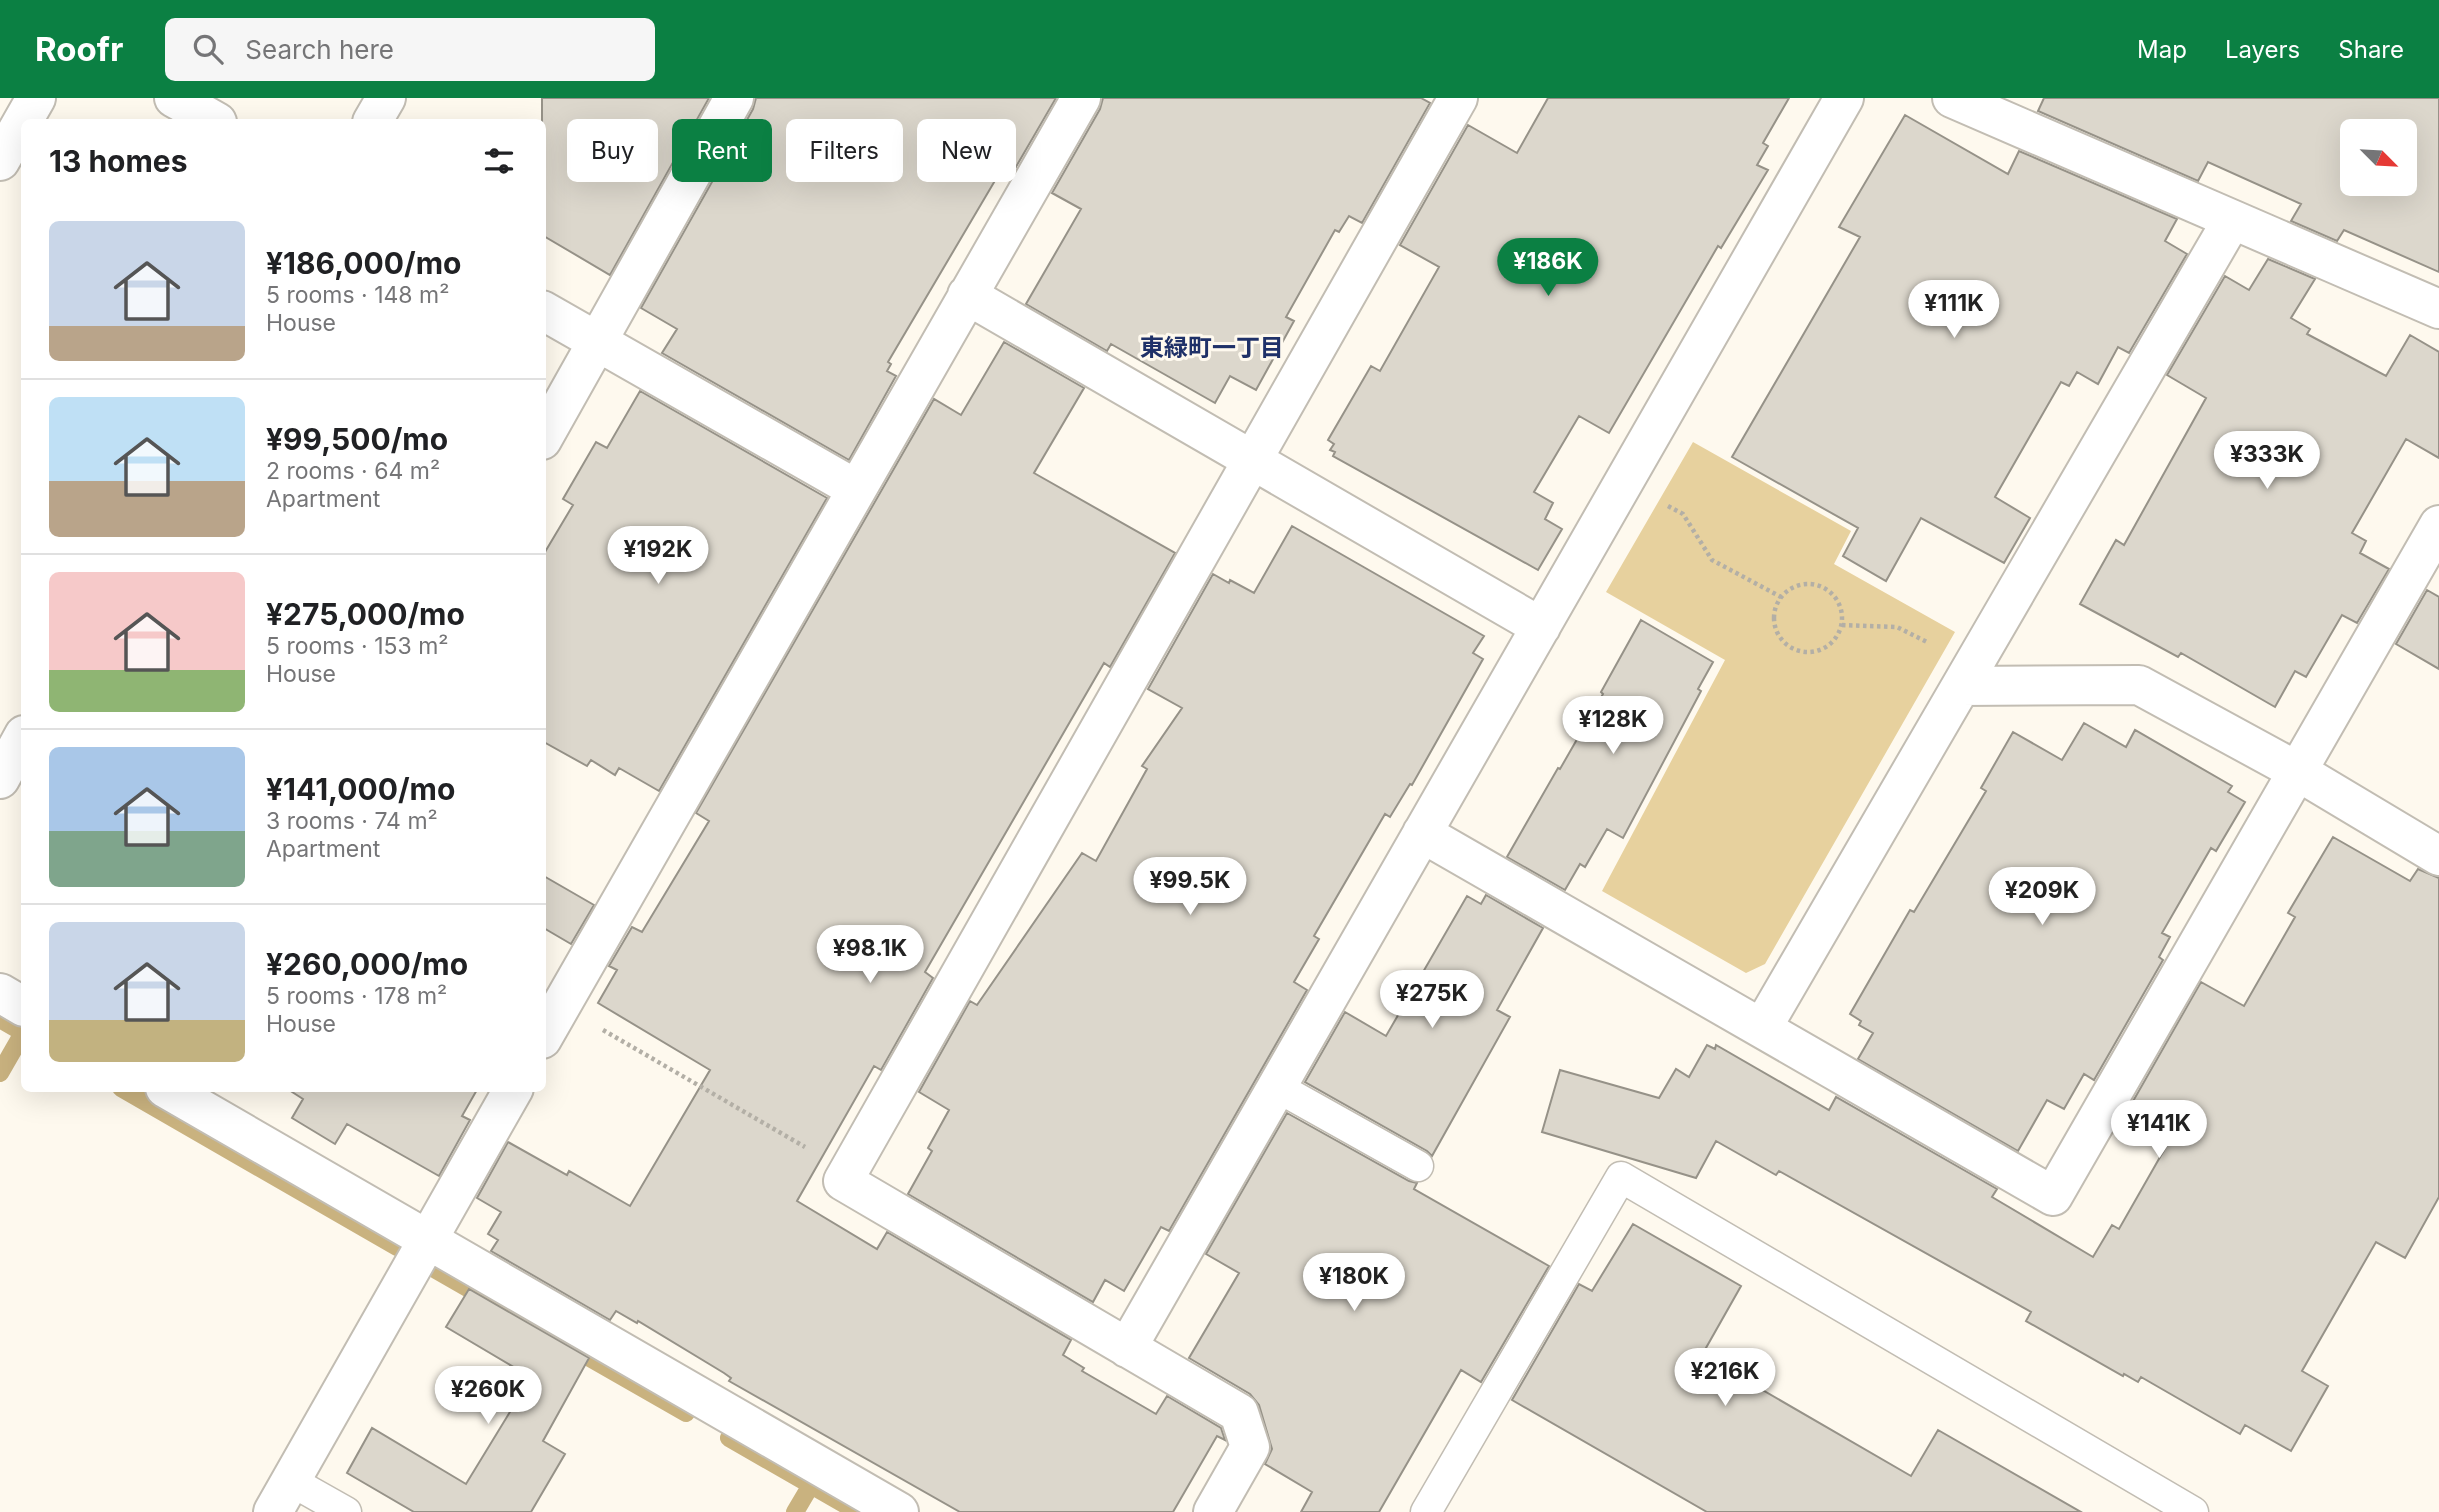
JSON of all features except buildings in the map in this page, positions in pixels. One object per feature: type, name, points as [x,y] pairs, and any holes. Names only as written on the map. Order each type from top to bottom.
[{"type":"street","points":[[24,119],[36,98]]},
{"type":"street","points":[[174,98],[212,119]]},
{"type":"street","points":[[375,119],[386,98]]},
{"type":"street","points":[[546,433],[734,98]]},
{"type":"street","points":[[546,1032],[1080,98]]},
{"type":"street","points":[[1213,1512],[1250,1447],[1238,1413],[842,1181],[1458,98]]},
{"type":"street","points":[[1127,1348],[1844,98]]},
{"type":"street","points":[[1952,98],[2439,309]]},
{"type":"street","points":[[0,161],[21,124]]},
{"type":"street","points":[[1762,1028],[2232,220]]},
{"type":"street","points":[[967,295],[1541,627]]},
{"type":"street","points":[[546,312],[856,489]]},
{"type":"street","points":[[1422,833],[2053,1196],[2439,525]]},
{"type":"street","points":[[1967,675],[2139,685],[2297,771],[2439,856]]},
{"type":"street","points":[[0,779],[21,740]]},
{"type":"street","points":[[0,993],[21,1005]]},
{"type":"street","points":[[172,1092],[900,1512]]},
{"type":"street","points":[[282,1496],[512,1092]]},
{"type":"lane","points":[[1277,1087],[1418,1166]]},
{"type":"lane","points":[[1426,1512],[1620,1177],[2193,1512]]},
{"type":"lane","points":[[282,1496],[346,1512]]},
{"type":"path","points":[[1624,483],[1683,514],[1712,560],[1780,597]]},
{"type":"path","points":[[1808,583],[1824,586],[1836,596],[1842,610],[1842,625],[1836,639],[1824,649],[1809,653],[1794,650],[1782,640],[1774,626],[1774,611],[1780,597],[1793,587],[1808,583]]},
{"type":"path","points":[[1842,625],[1897,627],[1967,675]]},
{"type":"path","points":[[561,1006],[848,1172]]},
{"type":"shaded area","points":[[1693,442],[1851,531],[1834,564],[1955,632],[1765,964],[1746,973],[1602,891],[1725,660],[1606,592]]},
{"type":"waterway","points":[[0,1019],[21,1031]]},
{"type":"waterway","points":[[0,1073],[21,1036]]},
{"type":"waterway","points":[[128,1092],[397,1247]]},
{"type":"waterway","points":[[436,1270],[686,1413]]},
{"type":"waterway","points":[[729,1438],[858,1512]]},
{"type":"waterway","points":[[795,1512],[811,1485]]},
{"type":"district","name":"東緑町一丁目","points":[[1212,348]]}]
